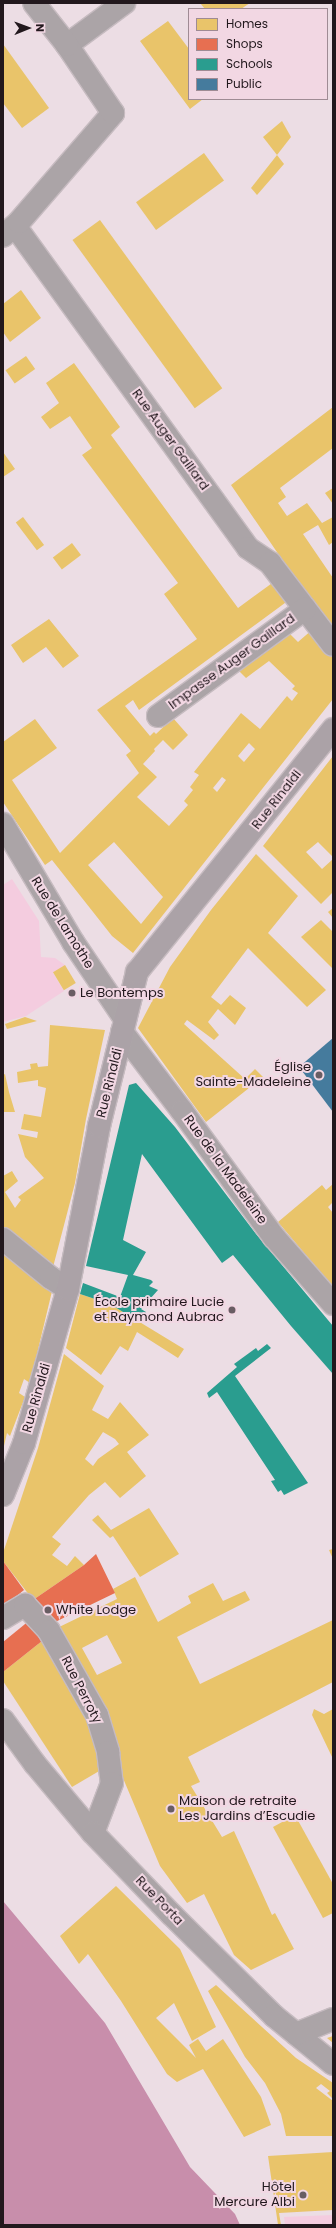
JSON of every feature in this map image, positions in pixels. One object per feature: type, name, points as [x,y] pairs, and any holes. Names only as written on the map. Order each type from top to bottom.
[{"type":"street","points":[[9,231],[113,113],[67,45],[34,3]]},
{"type":"street","points":[[67,45],[124,3]]},
{"type":"street","name":"Rue Auger Gaillard","points":[[9,231],[248,548],[270,564],[333,646]]},
{"type":"street","name":"Impasse Auger Gaillard","points":[[158,716],[305,609]]},
{"type":"street","name":"Rue Rinaldi","points":[[3,1495],[24,1443],[68,1289],[99,1126],[137,972],[333,729]]},
{"type":"street","name":"Rue de Lamothe","points":[[3,824],[124,1026]]},
{"type":"street","name":"Rue de la Madeleine","points":[[124,1026],[182,1111],[274,1237],[333,1304]]},
{"type":"street","points":[[3,1239],[68,1289]]},
{"type":"street","name":"Rue Perroty","points":[[3,1618],[26,1605],[49,1630],[97,1715],[108,1752],[112,1783],[93,1833]]},
{"type":"street","name":"Rue Porta","points":[[3,1720],[35,1764],[93,1833],[176,1920],[274,2016],[333,2064]]},
{"type":"street","points":[[296,2034],[333,2019]]},
{"type":"shaded area","points":[[12,879],[39,921],[41,957],[55,958],[65,965],[53,973],[64,991],[26,1016],[3,1022],[3,885]]},
{"type":"shaded area","points":[[3,1901],[105,2023],[190,2167],[235,2214],[240,2225],[3,2225]]},
{"type":"shaded area","points":[[333,2215],[333,2225],[285,2225],[284,2217]]},
{"type":"building: Homes","points":[[200,3],[250,3],[242,8],[204,8]]},
{"type":"building: Homes","points":[[168,21],[188,48],[188,100],[202,100],[190,109],[140,41]]},
{"type":"building: Homes","points":[[3,44],[49,108],[22,128],[3,103]]},
{"type":"building: Homes","points":[[282,121],[291,137],[277,155],[263,137]]},
{"type":"building: Homes","points":[[204,153],[224,181],[156,230],[136,202]]},
{"type":"building: Homes","points":[[277,155],[284,164],[257,195],[251,188]]},
{"type":"building: Homes","points":[[100,220],[222,388],[195,408],[72,240]]},
{"type":"building: Homes","points":[[21,290],[41,318],[10,342],[3,332],[3,304]]},
{"type":"building: Homes","points":[[26,356],[35,369],[15,383],[6,370]]},
{"type":"building: Homes","points":[[74,363],[120,427],[111,435],[238,608],[275,581],[289,600],[139,710],[133,700],[125,706],[150,736],[154,732],[156,734],[173,718],[188,735],[173,750],[163,740],[154,749],[155,751],[143,764],[157,777],[137,797],[169,826],[188,805],[184,801],[193,790],[190,787],[199,775],[194,772],[241,713],[260,729],[287,696],[292,701],[298,693],[292,689],[295,686],[269,661],[246,678],[238,670],[270,647],[271,648],[289,633],[298,642],[313,629],[333,657],[333,699],[133,953],[112,936],[52,860],[45,865],[3,802],[3,742],[35,719],[57,748],[12,780],[60,853],[139,773],[126,755],[131,751],[97,710],[197,639],[164,594],[178,583],[82,455],[92,448],[70,416],[50,429],[41,417],[59,403],[46,383]],"holes":[[[249,743],[255,749],[244,762],[238,756]],[[222,777],[226,780],[217,792],[213,788]],[[114,842],[163,897],[141,924],[88,865]]]},
{"type":"building: Homes","points":[[333,407],[333,448],[280,488],[286,497],[278,503],[287,516],[307,503],[322,523],[333,517],[333,542],[329,545],[318,525],[303,534],[333,578],[333,634],[231,485]]},
{"type":"building: Homes","points":[[3,452],[15,469],[3,477]]},
{"type":"building: Homes","points":[[333,488],[333,504],[325,493]]},
{"type":"building: Homes","points":[[23,517],[44,545],[37,550],[16,522]]},
{"type":"building: Homes","points":[[72,543],[81,555],[62,569],[53,557]]},
{"type":"building: Homes","points":[[49,619],[79,656],[63,668],[46,647],[23,663],[11,645]]},
{"type":"building: Homes","points":[[333,756],[333,857],[318,842],[306,852],[322,869],[333,859],[333,892],[321,904],[263,846]]},
{"type":"building: Homes","points":[[256,854],[298,896],[268,933],[326,990],[307,1007],[248,948],[211,997],[221,1005],[230,995],[246,1008],[235,1025],[218,1009],[208,1022],[219,1035],[214,1040],[187,1020],[184,1024],[245,1079],[255,1069],[263,1077],[206,1122],[138,1028],[170,967],[211,910]]},
{"type":"building: Homes","points":[[333,908],[333,918],[328,912]]},
{"type":"building: Homes","points":[[321,920],[333,932],[333,969],[301,937]]},
{"type":"building: Homes","points":[[65,965],[76,983],[64,990],[53,972]]},
{"type":"building: Homes","points":[[25,1017],[37,1021],[7,1029],[5,1024]]},
{"type":"building: Homes","points":[[50,1025],[105,1030],[86,1119],[75,1183],[52,1271],[3,1230],[3,1176],[12,1171],[18,1181],[5,1192],[15,1208],[21,1200],[18,1197],[44,1178],[25,1157],[18,1134],[37,1138],[38,1132],[21,1129],[24,1114],[41,1117],[46,1088],[38,1086],[38,1080],[18,1083],[17,1072],[31,1069],[30,1064],[37,1063],[38,1067],[48,1066]]},
{"type":"building: Homes","points":[[5,1074],[15,1112],[3,1112],[3,1075]]},
{"type":"building: Homes","points":[[333,1184],[333,1202],[328,1207],[333,1213],[333,1287],[278,1222],[322,1185],[326,1190]]},
{"type":"building: Homes","points":[[3,1248],[53,1287],[30,1383],[24,1379],[19,1393],[25,1397],[10,1436],[7,1433],[4,1446]]},
{"type":"building: Homes","points":[[80,1294],[110,1304],[184,1349],[178,1358],[137,1332],[128,1351],[120,1346],[101,1375],[66,1348]]},
{"type":"building: Homes","points":[[64,1354],[104,1386],[92,1410],[108,1419],[120,1402],[149,1435],[127,1452],[146,1476],[120,1498],[105,1482],[89,1495],[52,1537],[61,1544],[52,1555],[67,1566],[75,1556],[84,1565],[33,1600],[3,1561],[3,1553],[38,1448]],"holes":[[[103,1432],[115,1439],[119,1444],[98,1459],[93,1466],[85,1459]]]},
{"type":"building: Homes","points":[[149,1508],[179,1554],[140,1577],[113,1536],[110,1538],[92,1520],[98,1515],[111,1530]]},
{"type":"building: Homes","points":[[333,1549],[333,1559],[329,1550]]},
{"type":"building: Homes","name":"Maison de retraite Les Jardins d’Escudie","points":[[135,1577],[158,1622],[191,1603],[188,1596],[213,1583],[223,1601],[245,1591],[250,1600],[177,1637],[200,1684],[333,1620],[333,1682],[188,1757],[200,1782],[191,1786],[222,1837],[234,1831],[272,1915],[275,1913],[294,1949],[251,1970],[234,1955],[204,1894],[187,1903],[160,1866],[120,1771],[55,1629],[117,1599],[113,1589]],"holes":[[[107,1635],[122,1663],[97,1675],[82,1648]]]},
{"type":"building: Homes","points":[[42,1641],[88,1715],[106,1767],[72,1787],[3,1681],[3,1672]]},
{"type":"building: Homes","points":[[314,1709],[324,1714],[333,1709],[333,1759],[312,1715]]},
{"type":"building: Homes","points":[[295,1815],[333,1884],[333,1913],[323,1918],[273,1827]]},
{"type":"building: Homes","points":[[116,1886],[180,1949],[216,2027],[192,2041],[174,2003],[156,2018],[196,2058],[189,2045],[198,2039],[206,2051],[223,2039],[261,2097],[271,2125],[244,2137],[203,2069],[177,2082],[167,2074],[121,2001],[88,1954],[79,1964],[60,1936]]},
{"type":"building: Homes","points":[[216,1985],[296,2058],[333,2083],[333,2099],[327,2093],[330,2091],[321,2084],[316,2088],[333,2101],[333,2136],[286,2136],[281,2114],[265,2083],[245,2057],[208,1991]]},
{"type":"building: Homes","points":[[333,2036],[333,2043],[327,2038]]},
{"type":"building: Homes","name":"Hôtel Mercure Albi","points":[[333,2152],[333,2210],[279,2213],[281,2225],[278,2225],[268,2156]]},
{"type":"building: Shops","points":[[96,1554],[115,1593],[51,1624],[33,1600],[84,1565]]},
{"type":"building: Shops","points":[[3,1561],[24,1590],[3,1607]]},
{"type":"building: Shops","points":[[30,1620],[42,1641],[3,1672],[3,1642]]},
{"type":"building: Schools","points":[[136,1083],[175,1127],[256,1234],[333,1326],[333,1374],[291,1326],[233,1255],[222,1263],[142,1154],[123,1240],[146,1252],[133,1275],[151,1280],[153,1282],[149,1286],[158,1290],[141,1309],[146,1312],[141,1323],[110,1304],[80,1294],[83,1283],[120,1297],[128,1275],[86,1266],[129,1085]]},
{"type":"building: Schools","points":[[267,1344],[271,1348],[235,1376],[308,1483],[284,1495],[281,1490],[278,1492],[271,1481],[275,1480],[217,1392],[209,1398],[207,1393],[237,1367],[234,1364],[256,1348],[258,1351]]},
{"type":"building: Public","name":"Église Sainte-Madeleine","points":[[333,1038],[333,1112],[299,1067]]},
{"type":"place","name":"Le Bontemps","points":[[72,993]]},
{"type":"place","name":"Église Sainte-Madeleine","points":[[319,1075]]},
{"type":"place","name":"École primaire Lucie et Raymond Aubrac","points":[[232,1310]]},
{"type":"place","name":"White Lodge","points":[[48,1610]]},
{"type":"place","name":"Maison de retraite Les Jardins d’Escudie","points":[[171,1809]]},
{"type":"place","name":"Hôtel Mercure Albi","points":[[303,2195]]}]
